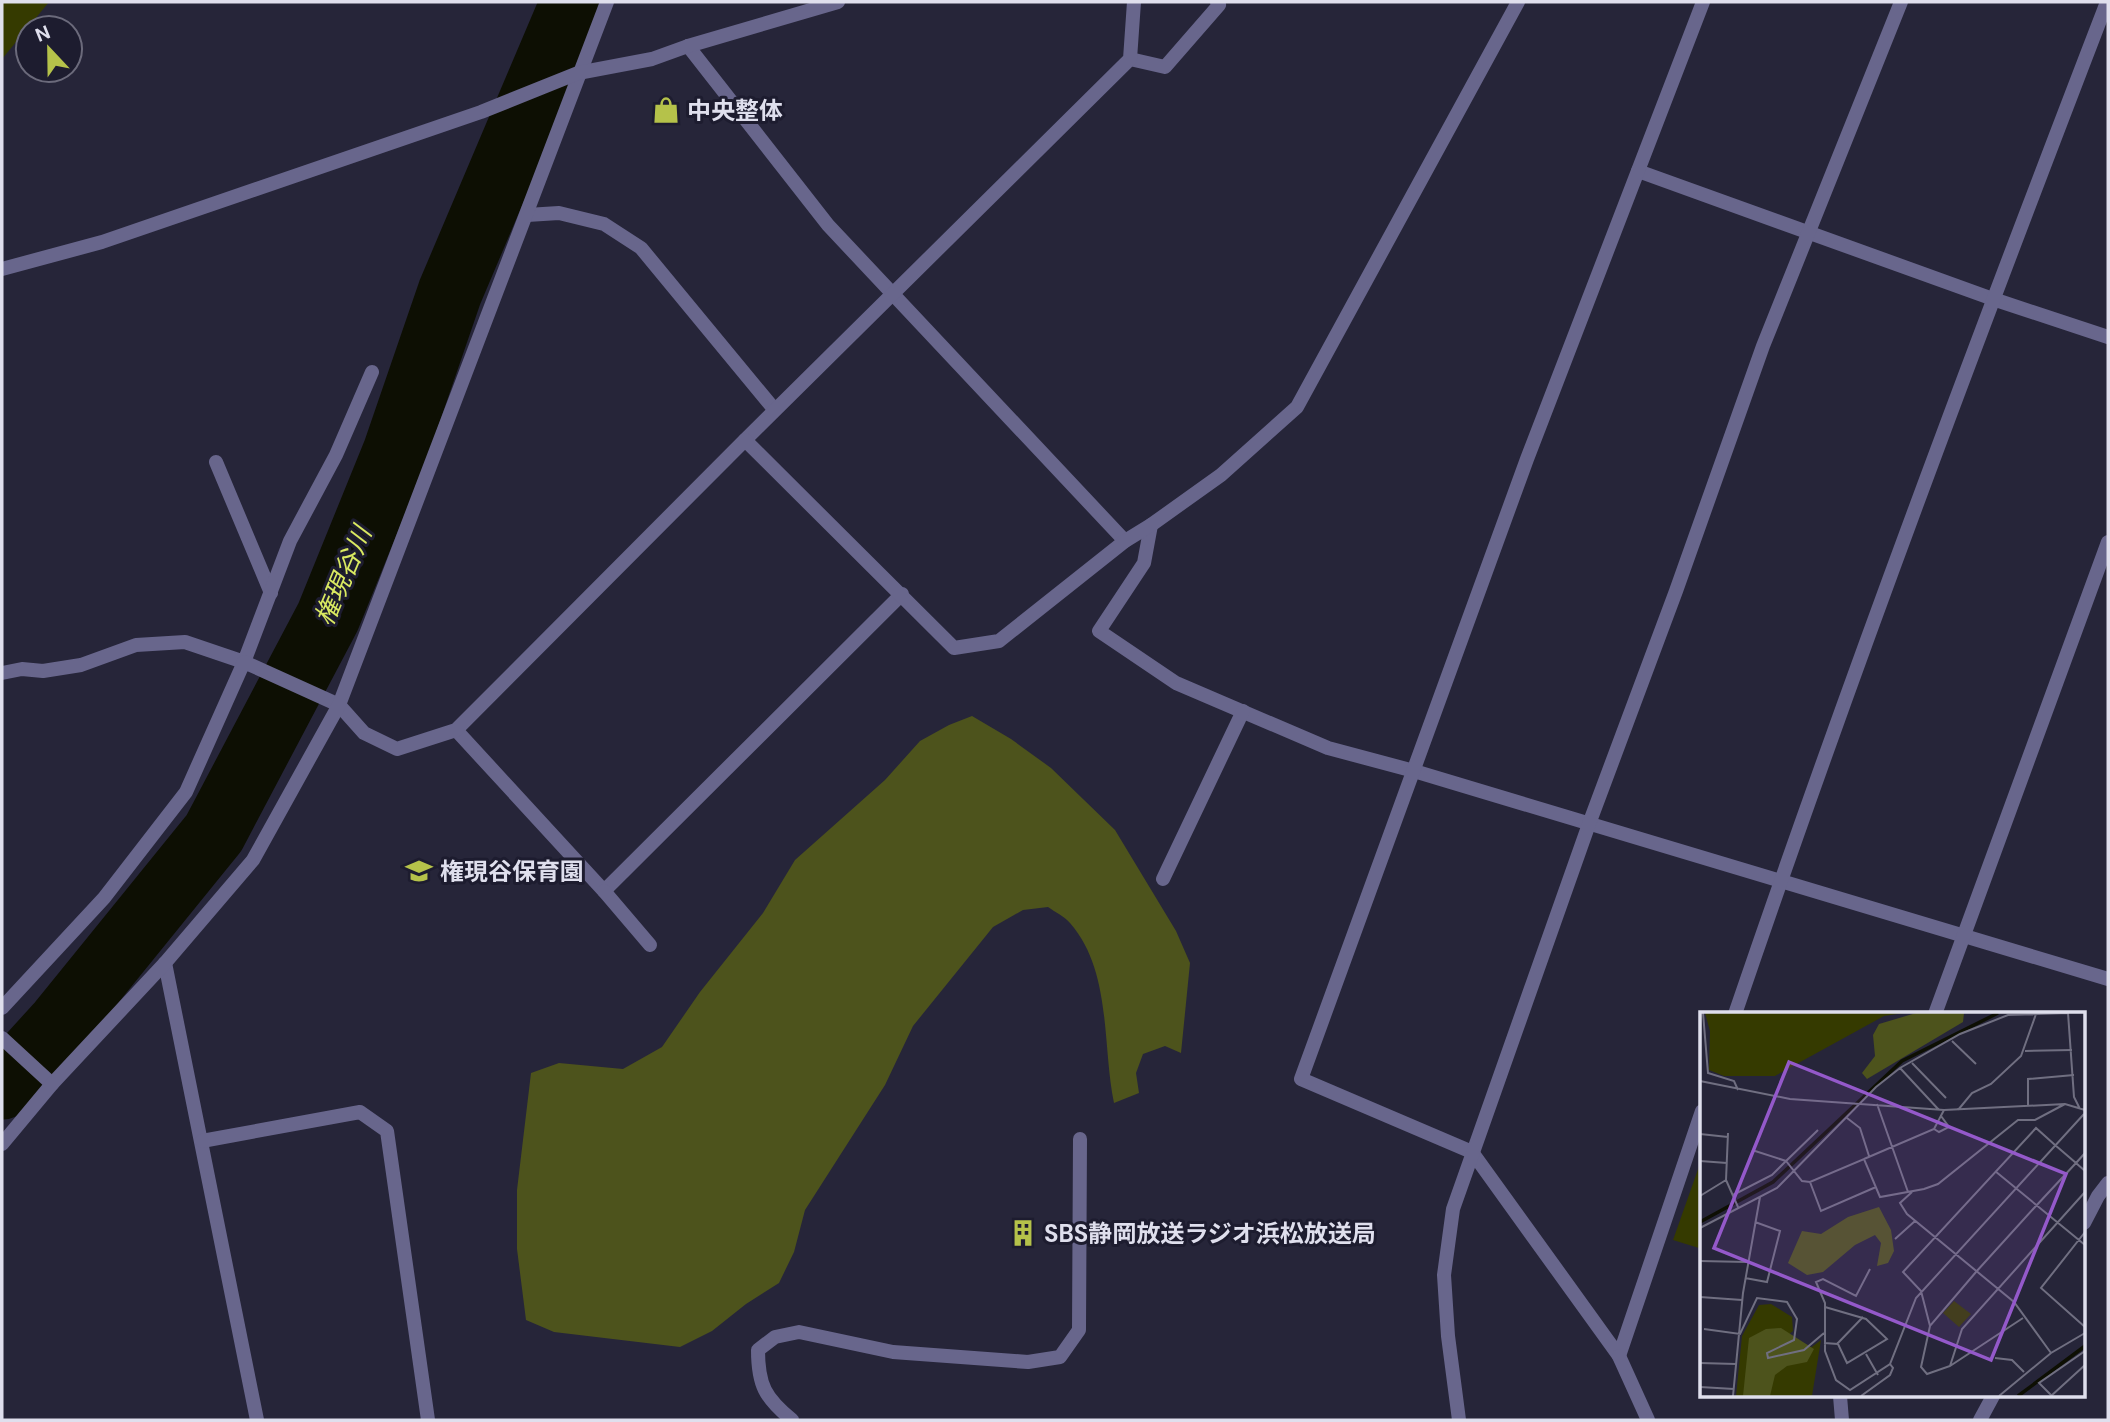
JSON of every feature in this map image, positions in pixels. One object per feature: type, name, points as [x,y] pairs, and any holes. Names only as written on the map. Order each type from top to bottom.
[{"type":"street","points":[[2,1144],[52,1084],[165,963],[253,860],[339,705],[607,2]]},
{"type":"street","points":[[2,269],[102,242],[481,112],[578,73],[652,59],[838,2]]},
{"type":"street","points":[[2,673],[22,669],[43,671],[81,665],[136,645],[185,642],[244,662],[339,705],[365,733],[397,749],[456,730],[774,409],[1130,59],[1134,2]]},
{"type":"street","points":[[1130,59],[1165,67],[1219,5],[1217,2]]},
{"type":"street","points":[[745,440],[954,648],[999,641],[1125,541],[1152,525],[1221,475],[1297,407],[1518,2]]},
{"type":"street","points":[[1648,1420],[1619,1356],[1472,1152],[1301,1079],[1527,459],[1703,2]]},
{"type":"street","points":[[1460,1420],[1448,1336],[1444,1275],[1453,1209],[1763,345],[1811,232],[1901,2]]},
{"type":"street","points":[[1736,1012],[1993,299],[2107,2]]},
{"type":"street","points":[[688,46],[828,225],[1125,541]]},
{"type":"street","points":[[1638,171],[1993,299],[2108,337]]},
{"type":"street","points":[[527,215],[559,213],[604,224],[641,248],[774,409]]},
{"type":"street","points":[[2,1008],[104,898],[186,792],[244,662],[289,541],[336,455],[372,372]]},
{"type":"street","points":[[216,462],[271,593]]},
{"type":"street","points":[[1152,525],[1144,563],[1099,631],[1176,683],[1328,748],[1414,771],[2108,979]]},
{"type":"street","points":[[1936,1012],[2108,542]]},
{"type":"street","points":[[604,891],[902,594]]},
{"type":"street","points":[[1163,879],[1242,711]]},
{"type":"street","points":[[456,730],[650,945]]},
{"type":"street","points":[[165,963],[257,1420]]},
{"type":"street","points":[[2,1038],[52,1084]]},
{"type":"street","points":[[202,1141],[360,1112],[387,1131],[428,1420]]},
{"type":"street","points":[[1619,1356],[1700,1117]]},
{"type":"street","points":[[792,1420],[778,1409],[763,1388],[758,1374],[758,1350],[775,1337],[800,1332],[893,1352],[1028,1362],[1060,1357],[1079,1330],[1080,1139]]},
{"type":"street","points":[[2086,1219],[2108,1183]]},
{"type":"street","points":[[1840,1398],[1842,1420]]},
{"type":"street","points":[[1980,1420],[1992,1398]]},
{"type":"green space","points":[[2,2],[49,2],[39,14],[14,14],[14,44],[2,59]]},
{"type":"green space","points":[[972,716],[1011,739],[1051,768],[1115,830],[1176,931],[1190,963],[1181,1053],[1165,1046],[1143,1054],[1136,1073],[1139,1093],[1114,1103],[1103,1009],[1093,963],[1083,942],[1068,921],[1048,907],[1023,910],[993,927],[913,1026],[885,1085],[805,1210],[794,1252],[779,1283],[746,1304],[712,1331],[680,1347],[554,1332],[526,1320],[517,1249],[517,1190],[531,1073],[559,1063],[623,1069],[662,1047],[700,992],[763,913],[795,860],[885,780],[920,741]]},
{"type":"green space","points":[[1700,1164],[1700,1248],[1673,1240]]},
{"type":"waterway","name":"権現谷川","points":[[2,1087],[60,1023],[214,833],[328,617],[395,452],[450,292],[573,2]]},
{"type":"place","name":"中央整体","points":[[666,110]]},
{"type":"place","name":"権現谷保育園","points":[[419,871]]},
{"type":"place","name":"SBS静岡放送ラジオ浜松放送局","points":[[1023,1233]]}]
